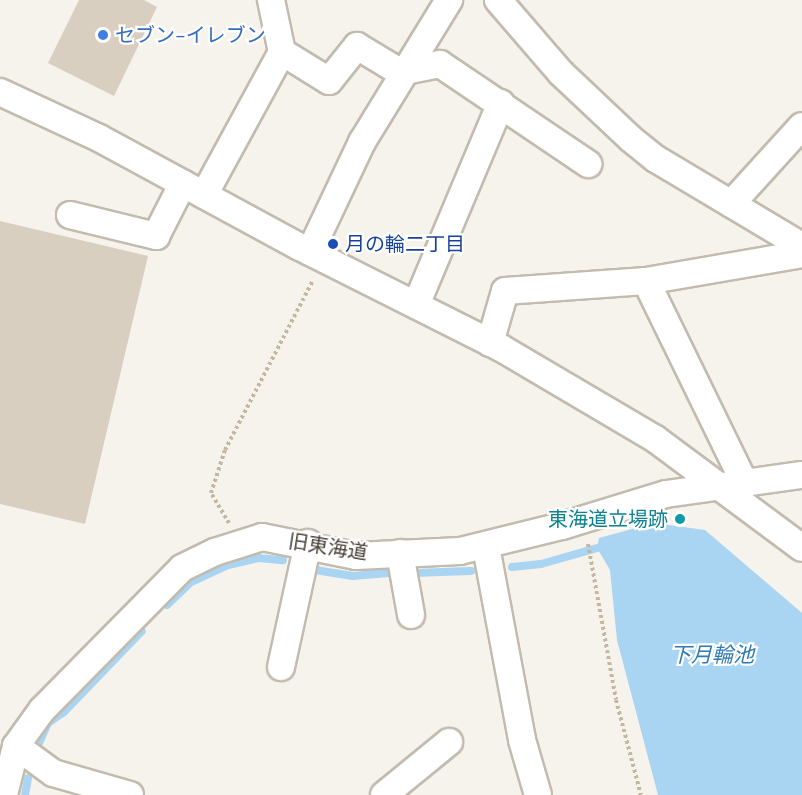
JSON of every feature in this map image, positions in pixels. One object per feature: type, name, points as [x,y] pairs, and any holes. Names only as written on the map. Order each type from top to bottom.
[{"type":"street","points":[[70,215],[156,236],[193,189],[282,52],[271,0]]},
{"type":"street","points":[[317,255],[362,142],[449,0]]},
{"type":"street","points":[[498,0],[561,73],[631,139],[730,204],[802,246]]},
{"type":"street","points":[[282,52],[329,81],[357,46],[400,72],[440,64],[501,103],[588,164]]},
{"type":"street","points":[[0,92],[490,343],[735,486],[802,548]]},
{"type":"street","points":[[416,305],[501,103]]},
{"type":"street","points":[[730,204],[802,126]]},
{"type":"street","points":[[490,343],[505,291],[646,281],[802,254]]},
{"type":"street","points":[[646,281],[735,486]]},
{"type":"street","name":"旧東海道","points":[[4,795],[16,746],[42,710],[182,568],[241,544],[262,537],[308,543],[356,556],[486,547],[666,494],[802,475]]},
{"type":"street","points":[[281,667],[308,543]]},
{"type":"street","points":[[486,547],[522,740],[538,795]]},
{"type":"street","points":[[400,553],[411,615]]},
{"type":"street","points":[[384,795],[449,742]]},
{"type":"street","points":[[16,746],[53,773],[130,795]]},
{"type":"path","points":[[241,544],[211,493],[225,450],[317,255]]},
{"type":"path","points":[[585,534],[616,700],[640,795]]},
{"type":"water","name":"下月輪池","points":[[654,523],[705,530],[802,613],[802,795],[658,795],[617,640],[610,570],[597,548],[599,538]]},
{"type":"building","name":"セブン-イレブン","points":[[79,0],[144,0],[157,7],[114,96],[48,63]]},
{"type":"building","points":[[0,221],[148,256],[85,524],[0,504]]},
{"type":"waterway","points":[[512,567],[541,564],[597,548]]},
{"type":"waterway","points":[[167,605],[191,582],[228,565],[258,558],[283,560]]},
{"type":"waterway","points":[[315,570],[353,576],[391,573]]},
{"type":"waterway","points":[[413,573],[471,571]]},
{"type":"waterway","points":[[39,743],[48,723],[64,712],[142,631]]},
{"type":"waterway","points":[[25,795],[28,778]]},
{"type":"place","name":"セブン-イレブン","points":[[103,35]]},
{"type":"place","name":"月の輪二丁目","points":[[333,244]]},
{"type":"place","name":"東海道立場跡","points":[[680,519]]}]
